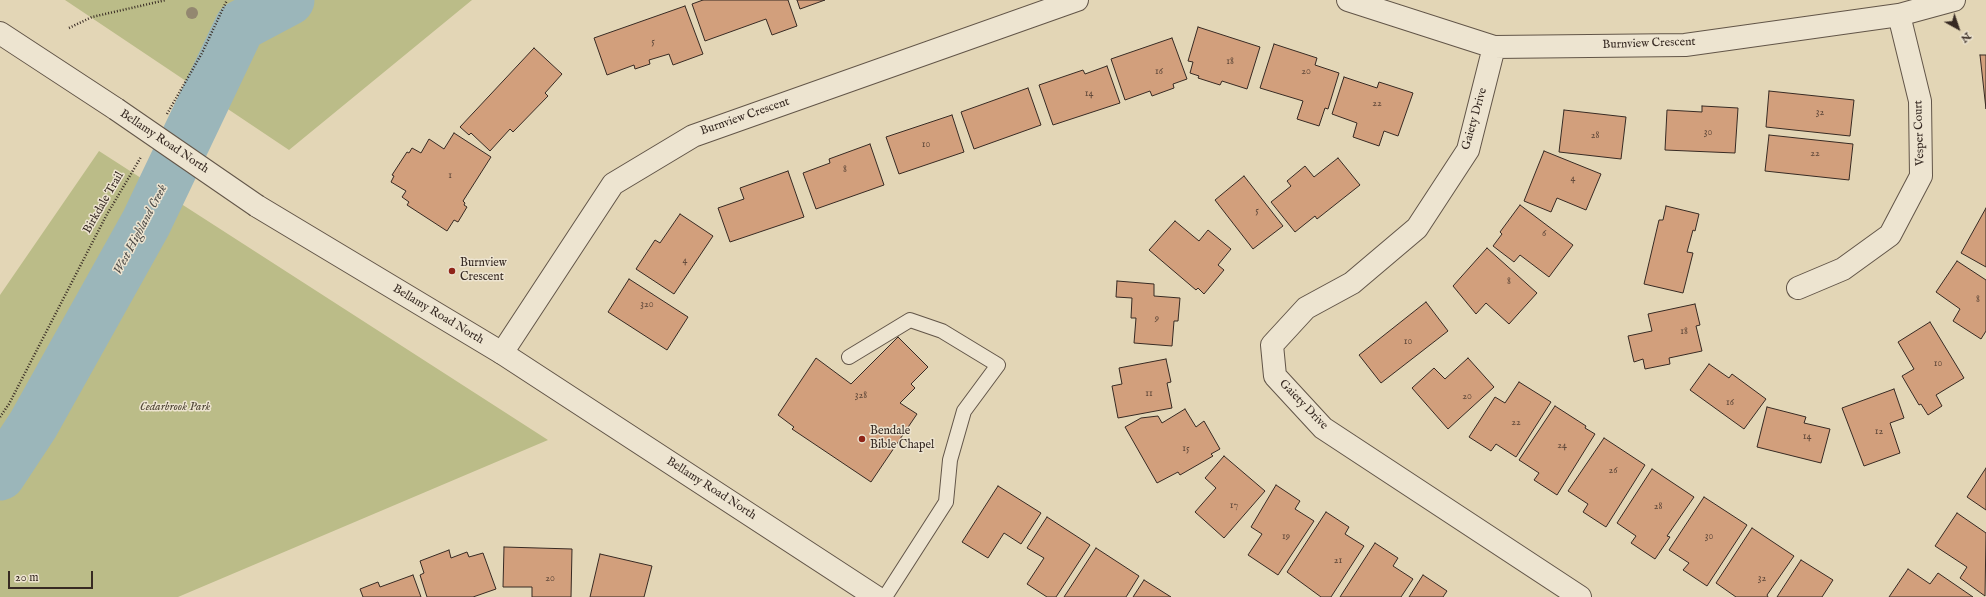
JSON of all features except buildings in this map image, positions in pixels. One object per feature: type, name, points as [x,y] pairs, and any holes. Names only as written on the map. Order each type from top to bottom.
[{"type":"street","name":"Burnview Crescent","points":[[502,353],[613,184],[693,136],[1077,0]]},
{"type":"street","name":"Burnview Crescent","points":[[1348,0],[1494,47],[1685,45],[1900,15],[1954,0]]},
{"type":"street","name":"Vesper Court","points":[[1798,288],[1843,270],[1890,235],[1921,176],[1920,101],[1900,15]]},
{"type":"street","name":"Bellamy Road North","points":[[0,33],[116,109],[257,206],[502,353],[876,597]]},
{"type":"street","name":"Gaiety Drive","points":[[1494,47],[1468,150],[1417,228],[1352,283],[1306,308],[1272,345],[1275,376],[1323,428],[1580,597]]},
{"type":"lane","points":[[849,357],[910,320],[942,331],[998,366],[964,411],[950,460],[946,502],[885,597]]},
{"type":"path","points":[[69,28],[92,17],[166,0]]},
{"type":"path","points":[[165,118],[202,53],[227,0]]},
{"type":"path","name":"Birkdale Trail","points":[[0,417],[9,404],[106,216],[145,150]]},
{"type":"green space","points":[[65,0],[472,0],[289,150]]},
{"type":"green space","name":"Cedarbrook Park","points":[[99,151],[548,440],[178,597],[0,597],[0,295]]},
{"type":"waterway","name":"West Highland Creek","points":[[0,475],[33,425],[146,223],[240,26],[289,0]]},
{"type":"place","name":"Burnview Crescent","points":[[452,271]]},
{"type":"place","name":"Bendale Bible Chapel","points":[[862,439]]}]
